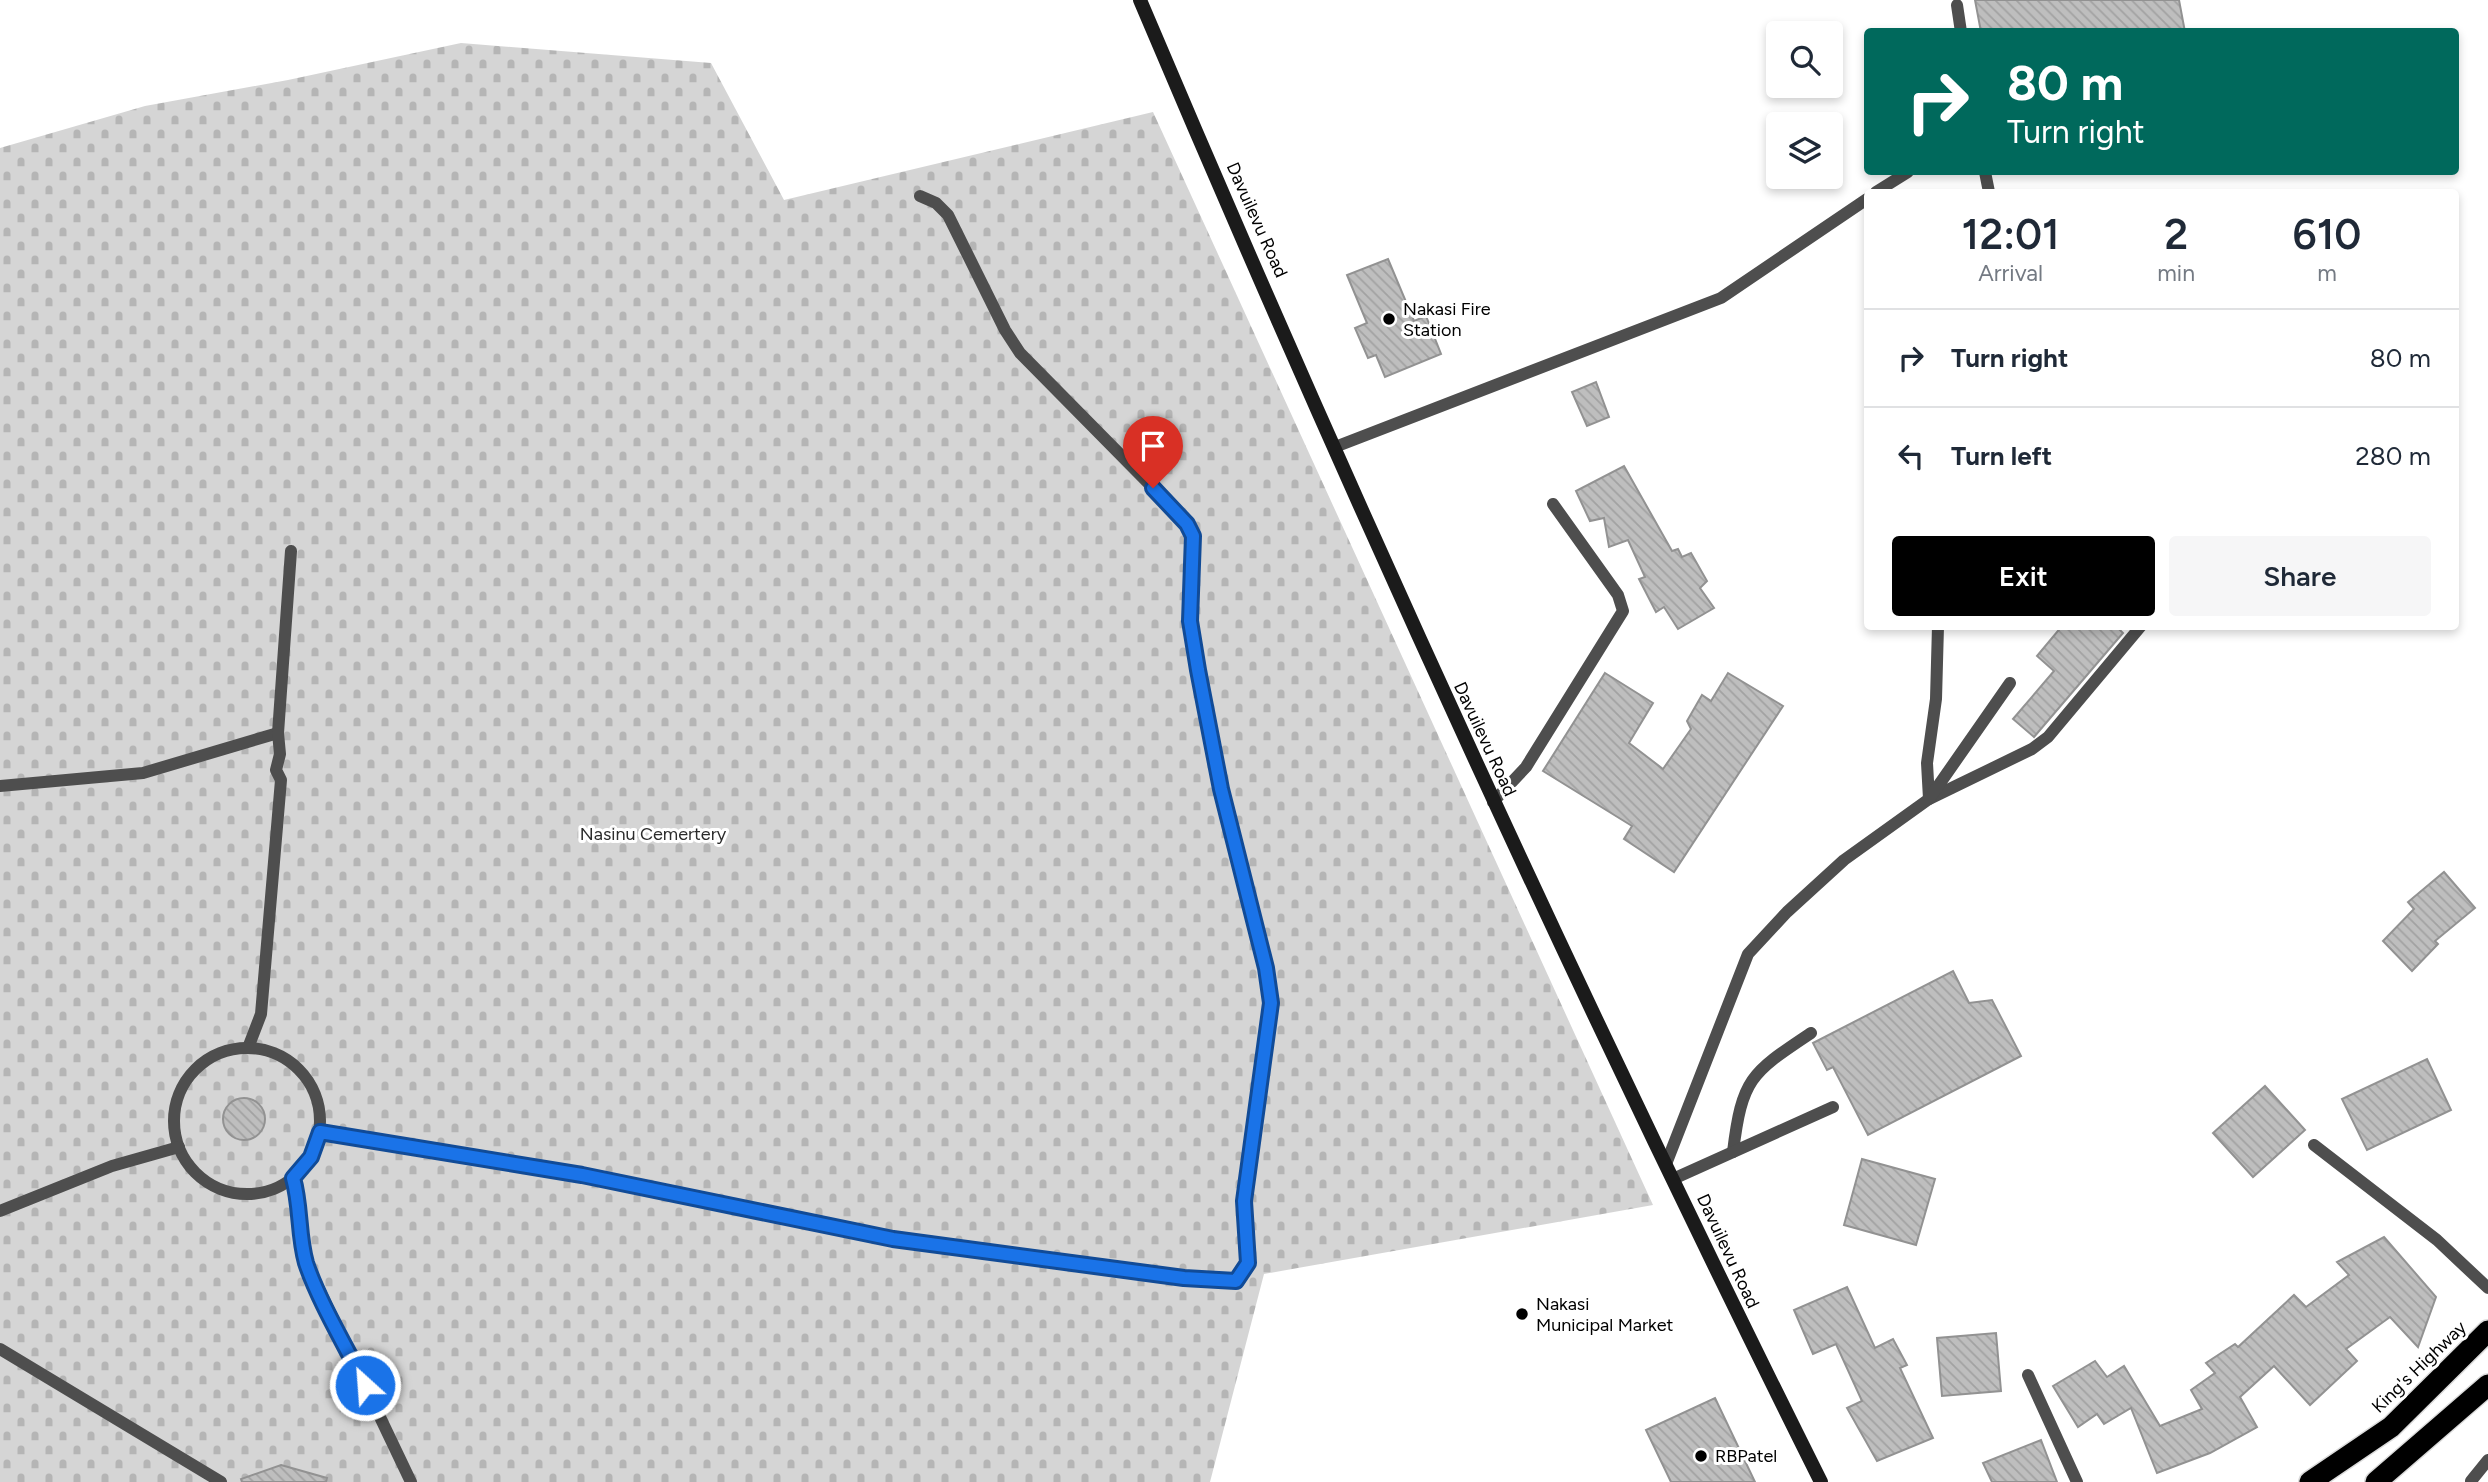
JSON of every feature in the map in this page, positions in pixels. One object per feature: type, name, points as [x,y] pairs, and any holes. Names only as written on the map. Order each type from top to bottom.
[{"type":"highway","name":"King's Highway","points":[[2310,1482],[2391,1427],[2488,1331]]},
{"type":"highway","points":[[2376,1482],[2488,1385]]},
{"type":"street","name":"Davuilevu Road","points":[[1140,0],[1493,802],[1821,1482]]},
{"type":"lane","points":[[1957,5],[1960,28]]},
{"type":"lane","points":[[1882,189],[1903,175]]},
{"type":"lane","points":[[320,1132],[582,1175],[893,1239],[1211,1280],[1236,1281],[1248,1263],[1244,1201],[1271,1003],[1266,968],[1221,789],[1198,670],[1190,621],[1193,536],[1187,524],[1172,507],[1020,353],[1004,330],[948,215],[936,202],[920,196]]},
{"type":"lane","points":[[1335,447],[1721,298],[1864,201]]},
{"type":"lane","points":[[1493,802],[1526,767],[1622,611],[1618,595],[1553,503]]},
{"type":"lane","points":[[248,1048],[261,1014],[281,792],[281,780],[276,770],[291,551]]},
{"type":"lane","points":[[1929,799],[1927,764],[1936,699],[1938,630]]},
{"type":"lane","points":[[1666,1164],[1748,954],[1787,912],[1844,860],[1929,799],[2032,749],[2048,737],[2138,630]]},
{"type":"lane","points":[[1929,799],[2010,683]]},
{"type":"lane","points":[[0,786],[143,773],[278,733]]},
{"type":"lane","points":[[1733,1152],[1737,1119],[1747,1087],[1763,1066],[1811,1034]]},
{"type":"lane","points":[[248,1048],[282,1057],[308,1081],[316,1097],[320,1132],[311,1157],[293,1178],[259,1193],[234,1192],[201,1177],[179,1147],[174,1115],[184,1084],[206,1060],[226,1051],[248,1048]]},
{"type":"lane","points":[[1673,1179],[1833,1107]]},
{"type":"lane","points":[[2314,1144],[2437,1240],[2488,1288]]},
{"type":"lane","points":[[0,1211],[112,1166],[179,1147]]},
{"type":"lane","points":[[293,1178],[307,1264],[411,1482]]},
{"type":"lane","points":[[0,1349],[221,1482]]},
{"type":"lane","points":[[2028,1375],[2077,1482]]},
{"type":"lane","points":[[2471,1481],[2488,1460]]},
{"type":"green space","name":"Nasinu Cemertery","points":[[461,43],[711,63],[784,200],[1153,112],[1653,1205],[1264,1274],[1210,1482],[0,1482],[0,148],[145,106],[288,80]]},
{"type":"building","points":[[1975,0],[2179,0],[2184,28],[1980,28]]},
{"type":"building","name":"Nakasi Fire Station","points":[[1388,259],[1414,321],[1426,316],[1441,354],[1385,377],[1376,355],[1368,358],[1355,328],[1367,323],[1347,275]]},
{"type":"building","points":[[1596,382],[1609,417],[1587,426],[1572,392]]},
{"type":"building","points":[[1624,466],[1672,551],[1678,549],[1682,557],[1691,553],[1707,581],[1700,588],[1714,608],[1678,629],[1664,607],[1656,612],[1639,579],[1645,577],[1628,540],[1609,547],[1604,518],[1590,521],[1576,491]]},
{"type":"building","points":[[2059,630],[2120,630],[2123,633],[2034,737],[2013,719],[2054,671],[2037,656]]},
{"type":"building","points":[[1605,673],[1653,703],[1629,743],[1663,769],[1691,729],[1687,721],[1702,695],[1711,701],[1728,673],[1783,706],[1674,872],[1624,839],[1632,826],[1543,771]]},
{"type":"building","points":[[2444,872],[2475,908],[2435,941],[2438,944],[2412,971],[2383,941],[2414,909],[2408,902]]},
{"type":"building","points":[[1953,971],[1969,1003],[1992,1000],[2021,1056],[1868,1135],[1833,1067],[1827,1070],[1813,1043]]},
{"type":"building","points":[[2427,1059],[2451,1110],[2367,1150],[2342,1099]]},
{"type":"building","points":[[2265,1086],[2305,1130],[2253,1177],[2213,1133]]},
{"type":"building","points":[[244,1098],[259,1104],[265,1119],[259,1134],[244,1140],[229,1134],[223,1119],[229,1104]]},
{"type":"building","points":[[1862,1159],[1935,1179],[1916,1245],[1844,1225]]},
{"type":"building","points":[[2384,1237],[2436,1297],[2418,1347],[2390,1317],[2346,1349],[2357,1361],[2310,1405],[2274,1366],[2240,1397],[2257,1427],[2210,1453],[2157,1473],[2131,1408],[2104,1424],[2097,1414],[2078,1427],[2053,1386],[2095,1361],[2107,1377],[2124,1366],[2160,1426],[2202,1409],[2191,1390],[2215,1373],[2206,1363],[2235,1344],[2238,1347],[2294,1295],[2306,1307],[2349,1275],[2337,1262]]},
{"type":"building","points":[[1847,1287],[1875,1348],[1893,1339],[1907,1365],[1900,1368],[1933,1438],[1877,1461],[1847,1408],[1862,1401],[1836,1344],[1813,1354],[1794,1310]]},
{"type":"building","points":[[1996,1333],[2001,1391],[1942,1396],[1937,1338]]},
{"type":"building","name":"RBPatel","points":[[1715,1398],[1755,1482],[1671,1482],[1646,1430]]},
{"type":"building","points":[[2041,1440],[2057,1482],[1992,1482],[1983,1463]]},
{"type":"building","points":[[281,1465],[327,1478],[326,1482],[242,1482],[241,1479]]},
{"type":"place","name":"Nakasi Fire Station","points":[[1389,319]]},
{"type":"place","name":"Nakasi Municipal Market","points":[[1522,1314]]},
{"type":"place","name":"RBPatel","points":[[1701,1456]]},
{"type":"route","points":[[365,1385],[307,1264],[301,1235],[299,1202],[293,1178],[311,1157],[320,1132],[582,1175],[893,1239],[1184,1278],[1236,1281],[1248,1263],[1244,1201],[1246,1172],[1271,1003],[1266,968],[1221,789],[1198,670],[1190,621],[1193,536],[1187,524],[1153,488]]}]
